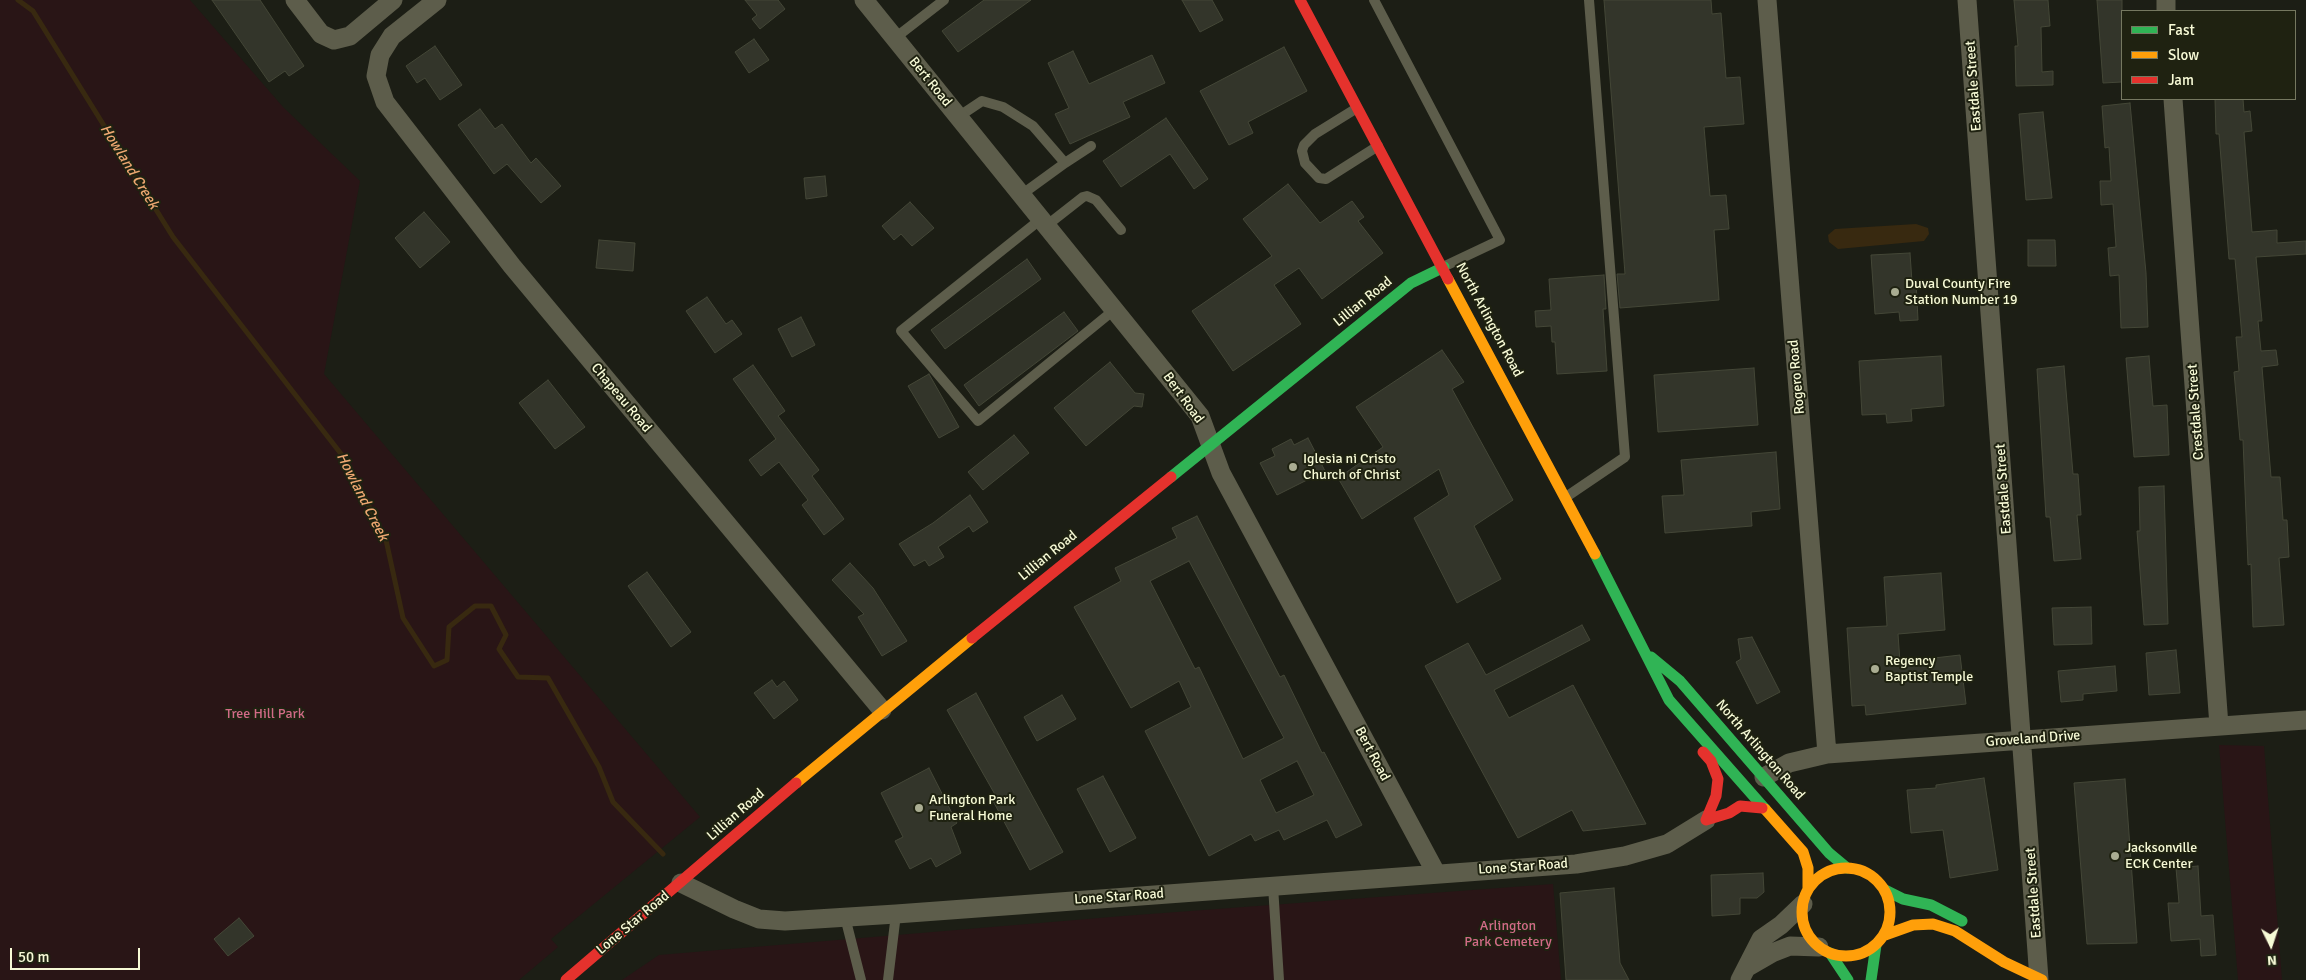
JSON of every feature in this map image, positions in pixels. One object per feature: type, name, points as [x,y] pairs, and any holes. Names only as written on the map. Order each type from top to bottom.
[{"type":"main road","name":"North Arlington Road","points":[[1300,0],[1444,267],[1648,655],[1657,680],[1669,700],[1762,808],[1803,852],[1808,868],[1806,896]]},
{"type":"main road","name":"Lillian Road","points":[[681,883],[882,710],[1411,283],[1444,267]]},
{"type":"main road","name":"North Arlington Road","points":[[1648,655],[1680,681],[1829,853],[1847,868]]},
{"type":"main road","points":[[1657,680],[1660,704],[1711,761],[1718,779],[1716,796],[1706,820]]},
{"type":"main road","points":[[1706,820],[1729,813],[1740,806],[1762,808]]},
{"type":"main road","points":[[1824,950],[1840,956],[1859,955],[1876,945],[1885,935],[1891,917],[1891,908],[1885,890],[1873,876],[1856,869],[1847,868],[1829,871],[1814,882],[1806,896],[1803,923],[1807,932],[1848,980]]},
{"type":"main road","name":"Lone Star Road","points":[[566,980],[681,883]]},
{"type":"main road","points":[[1885,890],[1903,899],[1931,905],[1948,912],[1964,922],[1980,947]]},
{"type":"main road","points":[[1885,935],[1913,925],[1933,924],[1955,931],[2004,962],[2041,980]]},
{"type":"main road","points":[[1871,980],[1876,945]]},
{"type":"street","points":[[295,0],[321,34],[334,40],[350,36],[393,0]]},
{"type":"street","name":"Chapeau Road","points":[[437,0],[392,36],[380,54],[376,76],[385,102],[512,266],[882,710]]},
{"type":"street","name":"Bert Road","points":[[864,0],[1200,416],[1221,473],[1436,873]]},
{"type":"street","name":"Rogero Road","points":[[1767,0],[1827,754]]},
{"type":"street","name":"Eastdale Street","points":[[1967,0],[2041,980]]},
{"type":"street","name":"Crestdale Street","points":[[2173,100],[2219,726]]},
{"type":"street","name":"Groveland Drive","points":[[1764,777],[1789,763],[1827,754],[2306,720]]},
{"type":"street","name":"Lone Star Road","points":[[681,883],[759,919],[785,921],[1576,864],[1625,856],[1667,844],[1706,820]]},
{"type":"street","points":[[1743,974],[1761,939],[1781,925],[1806,896]]},
{"type":"street","points":[[1743,974],[1790,946],[1824,950]]},
{"type":"lane","points":[[895,38],[944,0]]},
{"type":"lane","points":[[1374,0],[1500,240],[1444,267]]},
{"type":"lane","points":[[1565,497],[1625,457],[1589,0]]},
{"type":"lane","points":[[958,117],[982,101],[1003,107],[1034,126],[1065,163]]},
{"type":"lane","points":[[1358,107],[1315,134],[1304,145],[1302,151],[1305,163],[1319,178],[1326,179],[1378,145]]},
{"type":"lane","points":[[1021,195],[1091,146]]},
{"type":"lane","points":[[1114,310],[978,421],[901,331],[1043,222],[1083,197],[1087,196],[1096,200],[1121,230]]},
{"type":"lane","points":[[1273,886],[1279,980]]},
{"type":"lane","points":[[888,980],[896,914]]},
{"type":"lane","points":[[845,917],[861,980]]},
{"type":"green space","name":"Tree Hill Park","points":[[0,0],[190,0],[283,107],[360,181],[324,374],[700,817],[551,939],[558,947],[519,980],[0,980]]},
{"type":"green space","points":[[2219,745],[2264,746],[2282,980],[2238,980]]},
{"type":"green space","name":"Arlington Park Cemetery","points":[[1553,884],[1561,980],[622,980],[659,955],[1123,916]]},
{"type":"shaded area","points":[[1916,224],[1928,228],[1929,234],[1924,241],[1838,249],[1829,242],[1828,235],[1835,229]]},
{"type":"building","points":[[212,0],[260,0],[304,66],[289,76],[285,71],[269,82]]},
{"type":"building","points":[[745,0],[778,0],[785,9],[760,29],[752,19],[757,15]]},
{"type":"building","points":[[984,0],[1031,0],[958,52],[942,31]]},
{"type":"building","points":[[1182,0],[1212,0],[1223,20],[1200,32]]},
{"type":"building","points":[[1604,0],[1711,0],[1712,14],[1721,13],[1726,78],[1740,77],[1744,124],[1704,127],[1710,196],[1726,195],[1729,229],[1714,230],[1719,300],[1620,308],[1617,274],[1625,274]]},
{"type":"building","points":[[2014,0],[2048,0],[2050,26],[2041,27],[2042,72],[2053,71],[2053,85],[2016,86],[2015,46],[2018,46]]},
{"type":"building","points":[[2097,0],[2122,0],[2121,82],[2103,83]]},
{"type":"building","points":[[754,39],[769,60],[749,73],[735,52]]},
{"type":"building","points":[[435,46],[462,85],[440,100],[425,78],[417,83],[406,66]]},
{"type":"building","points":[[1284,47],[1307,91],[1248,122],[1253,133],[1229,145],[1200,91]]},
{"type":"building","points":[[1073,51],[1089,84],[1152,55],[1165,83],[1123,102],[1130,117],[1070,144],[1055,114],[1069,108],[1048,63]]},
{"type":"building","points":[[2215,100],[2243,100],[2244,112],[2250,111],[2252,131],[2244,132],[2252,232],[2277,230],[2277,243],[2306,241],[2306,254],[2256,257],[2262,321],[2258,321],[2261,351],[2276,350],[2278,365],[2262,367],[2271,477],[2280,477],[2283,520],[2287,520],[2289,557],[2279,558],[2284,625],[2253,627],[2251,564],[2248,565],[2243,440],[2240,440],[2234,372],[2239,371],[2236,337],[2242,337],[2235,259],[2229,259],[2219,134],[2216,134]]},
{"type":"building","points":[[2130,103],[2146,273],[2148,327],[2121,328],[2119,275],[2110,276],[2108,248],[2116,247],[2113,204],[2101,205],[2100,181],[2111,181],[2109,147],[2105,148],[2102,106]]},
{"type":"building","points":[[480,109],[495,129],[502,124],[531,163],[536,158],[561,186],[541,203],[507,164],[494,174],[458,125]]},
{"type":"building","points":[[2043,112],[2052,198],[2026,200],[2019,114]]},
{"type":"building","points":[[1166,118],[1208,179],[1194,189],[1170,154],[1121,187],[1103,161]]},
{"type":"building","points":[[825,176],[827,196],[806,199],[804,178]]},
{"type":"building","points":[[1288,184],[1320,223],[1352,201],[1364,217],[1358,221],[1383,253],[1322,299],[1299,268],[1274,285],[1301,324],[1233,371],[1192,311],[1272,256],[1243,219]]},
{"type":"building","points":[[910,202],[934,228],[912,246],[901,234],[894,240],[882,226]]},
{"type":"building","points":[[424,212],[450,242],[420,268],[395,238]]},
{"type":"building","points":[[599,240],[635,243],[633,271],[596,268]]},
{"type":"building","points":[[2028,240],[2055,240],[2056,266],[2028,266]]},
{"type":"building","name":"Duval County Fire Station Number 19","points":[[1910,253],[1912,282],[1916,282],[1918,320],[1900,321],[1899,312],[1875,314],[1871,255]]},
{"type":"building","points":[[1027,259],[1041,279],[945,349],[931,330]]},
{"type":"building","points":[[1604,275],[1606,309],[1603,309],[1607,371],[1557,374],[1555,342],[1552,342],[1551,326],[1536,327],[1535,311],[1551,310],[1549,279]]},
{"type":"building","points":[[707,297],[726,324],[732,320],[742,334],[715,353],[686,311]]},
{"type":"building","points":[[1064,312],[1078,331],[979,406],[964,385]]},
{"type":"building","points":[[801,317],[815,345],[792,357],[778,329]]},
{"type":"building","points":[[1442,350],[1464,382],[1452,389],[1513,500],[1474,526],[1501,579],[1457,603],[1414,518],[1449,495],[1439,469],[1362,519],[1338,478],[1383,447],[1356,407]]},
{"type":"building","points":[[1941,356],[1944,406],[1911,409],[1912,421],[1887,423],[1886,414],[1862,415],[1859,361]]},
{"type":"building","points":[[2149,356],[2153,406],[2167,405],[2169,455],[2134,457],[2126,358]]},
{"type":"building","points":[[1110,362],[1135,393],[1144,394],[1142,407],[1134,406],[1086,446],[1054,408]]},
{"type":"building","points":[[753,365],[785,411],[778,416],[819,470],[812,476],[844,519],[824,535],[802,505],[808,500],[779,462],[761,476],[749,460],[776,439],[733,379]]},
{"type":"building","points":[[2064,366],[2073,474],[2078,474],[2081,515],[2077,515],[2081,559],[2054,561],[2050,517],[2046,517],[2037,369]]},
{"type":"building","points":[[1754,368],[1758,425],[1658,432],[1654,375]]},
{"type":"building","points":[[929,374],[959,427],[939,438],[908,386]]},
{"type":"building","points":[[548,380],[585,427],[555,449],[519,403]]},
{"type":"building","points":[[1014,435],[1029,453],[983,490],[968,472]]},
{"type":"building","name":"Iglesia ni Cristo Church of Christ","points":[[1308,438],[1325,471],[1277,495],[1260,463],[1275,456],[1272,449],[1291,439],[1294,445]]},
{"type":"building","points":[[1776,452],[1780,509],[1751,512],[1752,526],[1665,533],[1662,496],[1684,495],[1681,460]]},
{"type":"building","points":[[2164,486],[2168,624],[2144,625],[2137,531],[2140,531],[2139,487]]},
{"type":"building","points":[[970,495],[988,522],[973,532],[969,526],[938,547],[944,557],[929,566],[925,560],[914,566],[899,544],[933,523]]},
{"type":"building","points":[[1197,516],[1280,677],[1284,675],[1322,753],[1324,752],[1362,825],[1336,838],[1327,820],[1284,840],[1279,830],[1255,841],[1251,834],[1209,856],[1145,731],[1191,707],[1179,681],[1131,708],[1074,607],[1121,581],[1115,568],[1177,538],[1172,528]],"holes":[[[1189,561],[1284,738],[1243,759],[1199,667],[1195,669],[1150,581]],[[1297,761],[1314,795],[1276,813],[1260,780]]]},
{"type":"building","points":[[850,563],[873,588],[907,641],[882,656],[858,617],[864,614],[832,580]]},
{"type":"building","points":[[647,572],[691,632],[671,647],[628,586]]},
{"type":"building","name":"Regency Baptist Temple","points":[[1941,573],[1945,630],[1898,634],[1900,662],[1960,655],[1966,704],[1866,715],[1865,705],[1852,706],[1847,628],[1887,626],[1884,577]]},
{"type":"building","points":[[2091,607],[2092,644],[2054,645],[2052,608]]},
{"type":"building","points":[[1582,625],[1590,640],[1494,690],[1509,718],[1573,685],[1646,824],[1583,831],[1572,810],[1518,838],[1425,666],[1468,643],[1486,675]]},
{"type":"building","points":[[1752,637],[1780,692],[1757,704],[1736,662],[1741,659],[1738,639]]},
{"type":"building","points":[[2176,650],[2180,693],[2149,695],[2146,653]]},
{"type":"building","points":[[2115,666],[2117,691],[2083,694],[2083,700],[2061,702],[2058,671]]},
{"type":"building","points":[[772,680],[777,687],[784,681],[798,700],[774,719],[754,693]]},
{"type":"building","points":[[976,693],[1063,852],[1030,870],[993,801],[997,798],[947,710]]},
{"type":"building","points":[[1062,695],[1076,719],[1037,741],[1024,717]]},
{"type":"building","name":"Arlington Park Funeral Home","points":[[929,768],[957,823],[951,827],[961,853],[936,867],[931,858],[910,869],[895,841],[903,837],[881,793]]},
{"type":"building","points":[[1103,776],[1136,838],[1110,852],[1077,789]]},
{"type":"building","points":[[1984,778],[1998,870],[1950,878],[1943,830],[1911,833],[1907,790],[1936,788],[1936,785]]},
{"type":"building","points":[[2125,779],[2137,943],[2087,944],[2074,783]]},
{"type":"building","points":[[2198,866],[2201,916],[2213,915],[2216,955],[2201,956],[2200,939],[2171,941],[2168,903],[2179,903],[2176,868]]},
{"type":"building","points":[[1763,873],[1764,892],[1757,898],[1740,898],[1740,914],[1712,916],[1711,875]]},
{"type":"building","points":[[1614,888],[1620,963],[1629,980],[1566,980],[1560,893]]},
{"type":"building","points":[[239,918],[254,936],[228,956],[214,939]]},
{"type":"waterway","name":"Howland Creek","points":[[18,0],[33,11],[173,237],[345,459],[386,540],[403,618],[434,666],[447,660],[449,627],[475,606],[491,606],[506,635],[499,649],[518,677],[548,678],[599,767],[613,802],[663,854]]},
{"type":"traffic: fast","points":[[1171,477],[1411,283],[1444,267]]},
{"type":"traffic: fast","points":[[1595,554],[1669,700],[1765,809]]},
{"type":"traffic: fast","points":[[1651,657],[1680,681],[1829,853],[1847,868]]},
{"type":"traffic: fast","points":[[1885,890],[1903,899],[1931,905],[1962,921]]},
{"type":"traffic: fast","points":[[1871,980],[1876,945]]},
{"type":"traffic: fast","points":[[1830,953],[1848,980]]},
{"type":"traffic: slow","points":[[1448,279],[1595,554]]},
{"type":"traffic: slow","points":[[796,783],[972,638]]},
{"type":"traffic: slow","points":[[1765,809],[1803,852],[1808,868],[1808,889]]},
{"type":"traffic: slow","points":[[1846,868],[1863,871],[1871,875],[1883,887],[1887,895],[1890,912],[1887,929],[1883,937],[1871,949],[1863,953],[1846,956],[1829,953],[1821,949],[1809,937],[1805,929],[1802,912],[1805,895],[1809,887],[1821,875],[1829,871],[1846,868]]},
{"type":"traffic: slow","points":[[1885,935],[1913,925],[1933,924],[1955,931],[2004,962],[2042,980]]},
{"type":"traffic: jam","points":[[1300,0],[1448,279]]},
{"type":"traffic: jam","points":[[972,638],[1171,477]]},
{"type":"traffic: jam","points":[[1703,752],[1711,761],[1718,779],[1716,796],[1706,820]]},
{"type":"traffic: jam","points":[[566,980],[796,783]]},
{"type":"traffic: jam","points":[[1706,820],[1729,813],[1740,806],[1762,808]]},
{"type":"place","name":"Duval County Fire Station Number 19","points":[[1895,292]]},
{"type":"place","name":"Iglesia ni Cristo Church of Christ","points":[[1293,467]]},
{"type":"place","name":"Regency Baptist Temple","points":[[1875,669]]},
{"type":"place","name":"Arlington Park Funeral Home","points":[[919,808]]},
{"type":"place","name":"Jacksonville ECK Center","points":[[2115,856]]}]
